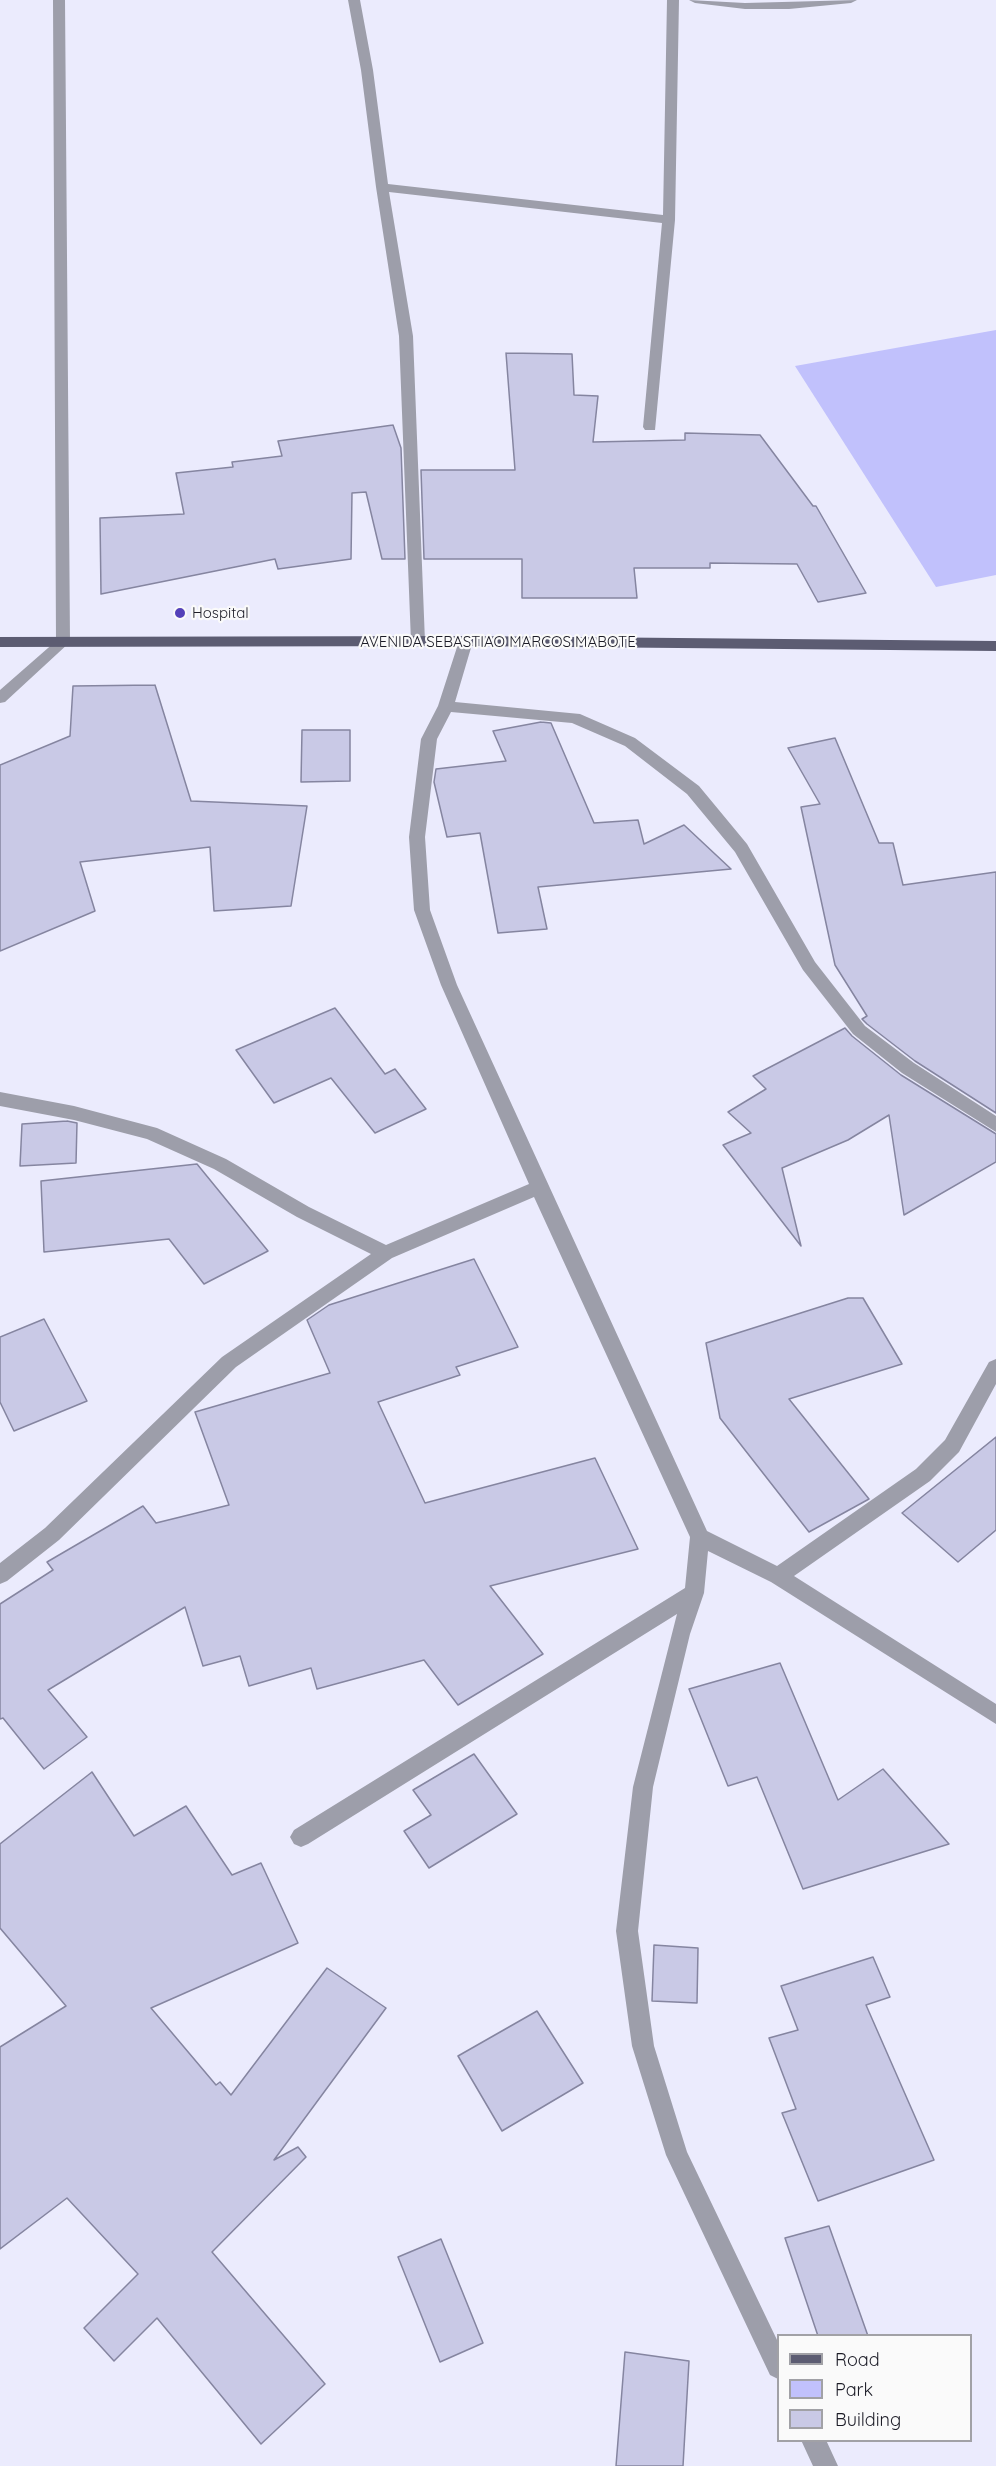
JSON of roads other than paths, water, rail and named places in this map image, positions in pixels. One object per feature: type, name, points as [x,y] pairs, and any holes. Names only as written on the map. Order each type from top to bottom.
[{"type":"main road","name":"AVENIDA SEBASTIAO MARCOS MABOTE","points":[[0,642],[466,641],[996,646]]},
{"type":"street","points":[[0,698],[63,642],[59,0]]},
{"type":"street","points":[[354,0],[368,70],[382,187],[406,336],[418,642]]},
{"type":"street","points":[[650,427],[669,220],[673,0]]},
{"type":"street","points":[[695,0],[745,6],[789,6],[850,0]]},
{"type":"street","points":[[382,187],[669,220]]},
{"type":"street","points":[[466,641],[446,706],[429,739],[417,837],[422,910],[449,984],[539,1187],[700,1537],[694,1593],[680,1634],[643,1786],[627,1932],[643,2046],[677,2156],[777,2365]]},
{"type":"street","points":[[446,706],[575,718],[630,742],[693,790],[741,848],[809,966],[859,1030],[908,1068],[996,1125]]},
{"type":"street","points":[[0,1099],[74,1113],[151,1133],[220,1164],[303,1212],[386,1253]]},
{"type":"street","points":[[0,1575],[52,1534],[229,1362],[386,1253],[539,1187]]},
{"type":"street","points":[[778,1576],[923,1475],[952,1446],[996,1367]]},
{"type":"street","points":[[700,1537],[778,1576],[996,1715]]},
{"type":"street","points":[[301,1837],[694,1593]]},
{"type":"street","points":[[814,2442],[826,2466]]},
{"type":"place","name":"Hospital","points":[[180,613]]}]
